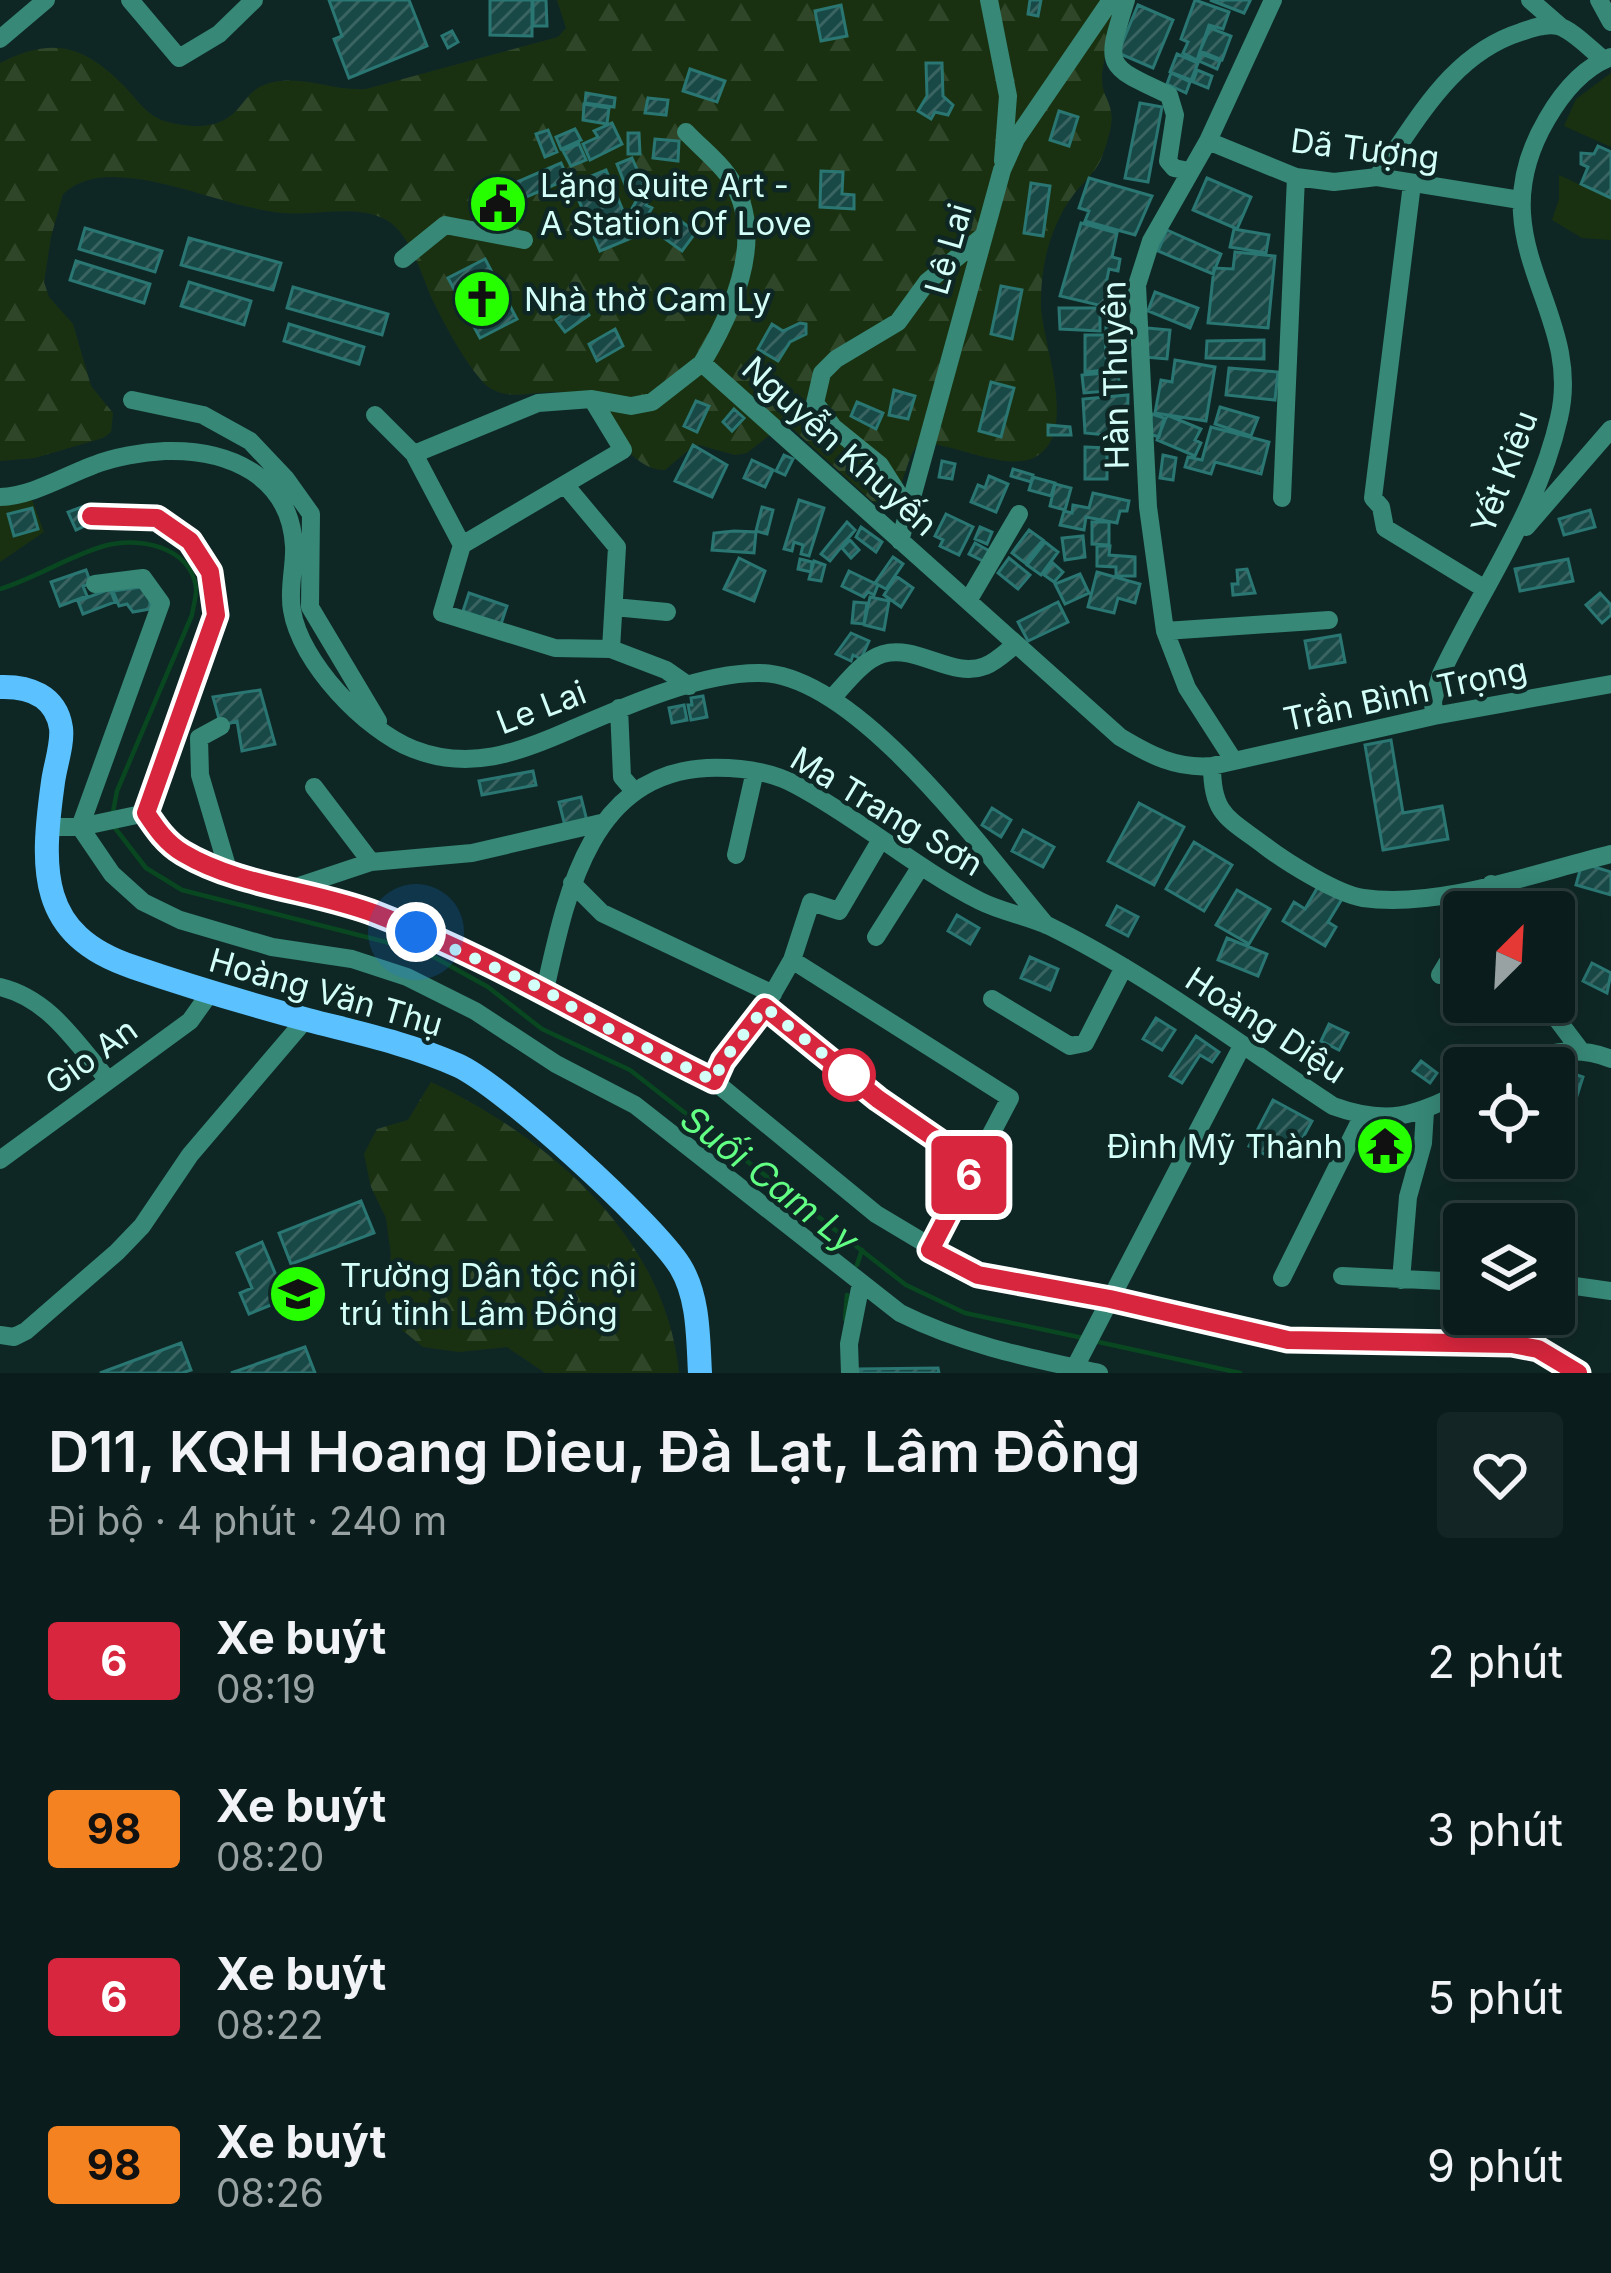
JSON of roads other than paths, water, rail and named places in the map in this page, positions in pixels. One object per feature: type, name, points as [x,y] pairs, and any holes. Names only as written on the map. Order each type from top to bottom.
[{"type":"main road","name":"Hoàng Văn Thụ","points":[[0,686],[28,687],[45,698],[61,726],[47,827],[48,882],[62,918],[82,944],[106,958],[210,993],[386,1040],[461,1066],[504,1095],[647,1227],[682,1268],[698,1317],[700,1373]]},
{"type":"street","points":[[0,39],[46,0]]},
{"type":"street","points":[[130,0],[178,58],[219,34],[254,0]]},
{"type":"street","points":[[989,0],[1008,96],[1002,170]]},
{"type":"street","name":"Lê Lai","points":[[901,541],[1002,170],[1016,140],[1111,0]]},
{"type":"street","points":[[1126,0],[1110,50],[1113,61],[1125,75],[1168,95],[1175,115],[1168,160],[1174,168],[1189,171]]},
{"type":"street","name":"Hàn Thuyên","points":[[1234,761],[1186,688],[1165,631],[1148,507],[1137,285],[1150,241],[1208,141],[1273,0]]},
{"type":"street","points":[[1530,0],[1607,58]]},
{"type":"street","points":[[1599,0],[1611,22]]},
{"type":"street","points":[[1377,177],[1464,61],[1496,40],[1538,26],[1560,26]]},
{"type":"street","name":"Yết Kiêu","points":[[1434,716],[1441,674],[1540,482],[1560,415],[1563,385],[1557,341],[1523,238],[1520,200],[1528,159],[1562,94],[1607,58]]},
{"type":"street","points":[[686,132],[728,175],[745,214],[746,250],[737,294],[702,363]]},
{"type":"street","name":"Dã Tượng","points":[[1208,141],[1296,177],[1334,182],[1377,177],[1520,200]]},
{"type":"street","points":[[1282,498],[1296,177]]},
{"type":"street","points":[[1412,184],[1373,498],[1382,507],[1384,528],[1485,589]]},
{"type":"street","points":[[403,259],[445,225],[524,240]]},
{"type":"street","points":[[908,508],[880,465],[833,428],[815,403],[822,373],[836,359],[898,322],[927,282],[983,236]]},
{"type":"street","name":"Nguyễn Khuyến","points":[[414,454],[538,403],[592,399],[632,406],[652,401],[702,363],[1120,737],[1159,760],[1191,768],[1212,766]]},
{"type":"street","points":[[592,399],[622,450],[462,545],[442,613],[555,648],[611,649],[666,670],[689,686]]},
{"type":"street","points":[[132,400],[203,415],[250,440],[286,479],[311,514],[310,607],[383,731]]},
{"type":"street","points":[[374,415],[414,454],[462,545]]},
{"type":"street","points":[[1508,549],[1611,429]]},
{"type":"street","name":"Le Lai","points":[[0,497],[30,491],[100,462],[165,451],[229,458],[268,483],[289,512],[294,548],[292,610],[305,646],[326,679],[383,731],[409,748],[446,759],[483,760],[522,751],[619,708],[689,686],[758,673],[792,677],[833,697],[876,733],[1046,925]]},
{"type":"street","points":[[566,485],[617,547],[611,649]]},
{"type":"street","points":[[968,602],[1019,514]]},
{"type":"street","points":[[91,516],[157,518],[190,541],[210,572],[216,615],[146,813]]},
{"type":"street","points":[[80,827],[161,603],[142,578],[95,584]]},
{"type":"street","points":[[614,607],[667,612]]},
{"type":"street","points":[[1165,631],[1328,620]]},
{"type":"street","points":[[833,697],[882,654],[909,654],[956,667],[985,667],[1016,644]]},
{"type":"street","name":"Trần Bình Trọng","points":[[1212,766],[1434,716],[1611,684]]},
{"type":"street","points":[[619,708],[622,777],[634,791]]},
{"type":"street","points":[[221,726],[200,738],[200,775],[230,873]]},
{"type":"street","points":[[1212,766],[1212,796],[1220,809],[1275,854],[1360,898],[1413,898],[1611,854]]},
{"type":"street","name":"Ma Trang Sơn","points":[[545,990],[572,883],[602,823],[634,791],[688,769],[734,767],[794,784],[983,903],[1046,925]]},
{"type":"street","points":[[736,855],[754,771]]},
{"type":"street","points":[[314,788],[371,862]]},
{"type":"street","points":[[47,827],[80,827],[146,813]]},
{"type":"street","points":[[146,813],[164,839],[183,854],[230,873],[374,913],[545,990],[597,1023],[714,1081],[876,1214],[978,1275],[1288,1340],[1512,1344],[1538,1349],[1578,1373]]},
{"type":"street","points":[[288,889],[371,862],[472,853],[602,823]]},
{"type":"street","points":[[80,827],[112,874],[143,902],[180,920],[272,947],[352,959],[406,977],[475,1011],[556,1064],[635,1105],[900,1312],[943,1334],[1074,1371],[1099,1373]]},
{"type":"street","points":[[714,1081],[723,1061],[769,1001],[791,960],[811,902],[839,911],[880,841]]},
{"type":"street","points":[[876,938],[921,866]]},
{"type":"street","points":[[572,883],[602,913],[769,1001],[878,1099],[974,1165]]},
{"type":"street","points":[[1488,891],[1491,884]]},
{"type":"street","name":"Hoàng Diệu","points":[[1046,925],[1124,968],[1333,1106],[1363,1117],[1391,1118],[1425,1112],[1443,1102]]},
{"type":"street","points":[[791,960],[1010,1098],[930,1250]]},
{"type":"street","points":[[992,999],[1070,1046],[1085,1043],[1124,968]]},
{"type":"street","points":[[1440,975],[1443,971]]},
{"type":"street","points":[[0,987],[29,996],[48,1010],[108,1080]]},
{"type":"street","name":"Gio An","points":[[0,1160],[190,1021],[210,993]]},
{"type":"street","points":[[0,1335],[14,1337],[26,1331],[117,1252],[142,1226],[190,1155],[307,1019]]},
{"type":"street","points":[[1560,1023],[1581,1051]]},
{"type":"street","points":[[1074,1371],[1242,1046]]},
{"type":"street","points":[[1575,1052],[1611,1059]]},
{"type":"street","points":[[1401,1280],[1408,1197],[1423,1143],[1425,1112]]},
{"type":"street","points":[[1282,1278],[1363,1117]]},
{"type":"street","points":[[1342,1276],[1443,1281]]},
{"type":"street","points":[[850,1373],[849,1344],[860,1283]]},
{"type":"street","points":[[1575,1286],[1611,1291]]},
{"type":"waterway","name":"Suối Cam Ly","points":[[0,589],[117,543],[160,547],[192,573],[196,590],[192,615],[117,791],[113,812]]},
{"type":"waterway","name":"Suối Cam Ly","points":[[115,828],[146,868],[182,890],[425,952],[488,987],[542,1029],[630,1070],[906,1285],[965,1313],[1083,1338]]},
{"type":"waterway","points":[[857,1265],[862,1250]]},
{"type":"waterway","points":[[845,1319],[847,1295]]},
{"type":"waterway","name":"Suối Cam Ly","points":[[1094,1341],[1240,1373]]},
{"type":"place","name":"Lặng Quite Art - A Station Of Love","points":[[498,204]]},
{"type":"place","name":"Nhà thờ Cam Ly","points":[[482,299]]},
{"type":"place","name":"Đình Mỹ Thành","points":[[1385,1146]]},
{"type":"place","name":"Trường Dân tộc nội trú tỉnh Lâm Đồng","points":[[298,1294]]}]
